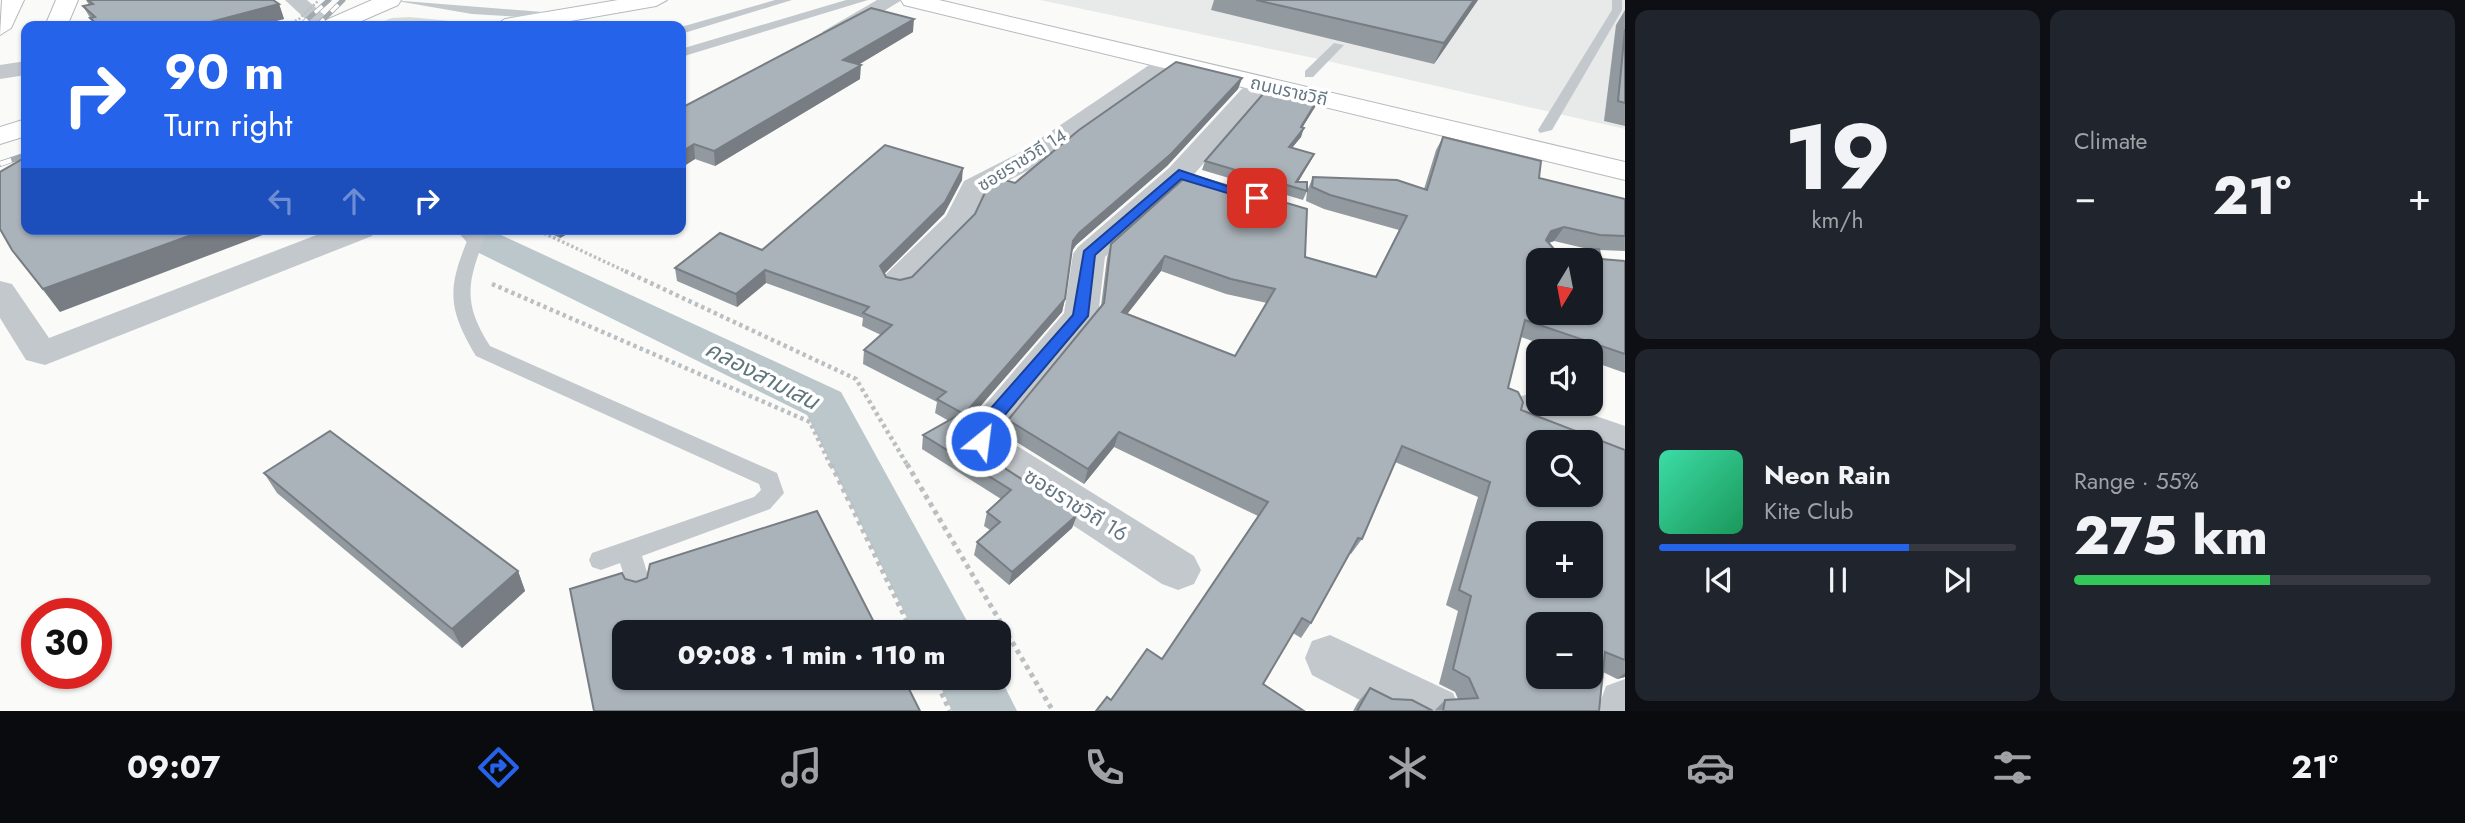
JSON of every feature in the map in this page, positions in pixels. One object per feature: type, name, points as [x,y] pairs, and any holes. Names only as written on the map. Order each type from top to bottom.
[{"type":"main road","points":[[0,28],[13,0]]},
{"type":"main road","points":[[343,21],[390,0]]},
{"type":"main road","points":[[522,21],[567,8],[642,0]]},
{"type":"main road","points":[[567,8],[656,0]]},
{"type":"main road","name":"ถนนราชวิถี","points":[[912,0],[1625,171]]},
{"type":"main road","name":"ถนนราชวิถี","points":[[999,0],[1625,148]]},
{"type":"main road","points":[[58,21],[67,2]]},
{"type":"main road","points":[[0,136],[21,129]]},
{"type":"street","points":[[295,0],[320,21]]},
{"type":"street","points":[[813,43],[892,0]]},
{"type":"street","name":"ซอยราชวิถี 14","points":[[898,281],[943,239],[960,219],[974,187],[1029,159],[1169,62]]},
{"type":"street","points":[[0,72],[21,69]]},
{"type":"street","name":"ซอยราชวิถี 16","points":[[1178,570],[985,447],[980,434],[1081,316],[1088,254],[1192,178],[1260,84]]},
{"type":"street","points":[[0,291],[38,351],[45,353],[346,235]]},
{"type":"street","points":[[1552,416],[1625,441]]},
{"type":"street","points":[[1330,658],[1434,711]]},
{"type":"street","points":[[1624,711],[1625,704]]},
{"type":"lane","points":[[396,0],[472,11],[567,8]]},
{"type":"lane","points":[[686,30],[787,0]]},
{"type":"lane","points":[[758,31],[798,0]]},
{"type":"lane","points":[[686,52],[758,31],[805,12],[863,0]]},
{"type":"lane","points":[[1545,130],[1616,10],[1617,0]]},
{"type":"lane","points":[[1309,75],[1338,45]]},
{"type":"lane","points":[[478,235],[463,271],[458,295],[464,323],[483,351],[769,479],[773,493],[762,503],[601,560]]},
{"type":"lane","points":[[628,550],[642,592]]},
{"type":"path","points":[[295,21],[319,0]]},
{"type":"path","points":[[548,235],[856,379],[1053,711]]},
{"type":"path","points":[[463,271],[810,422],[906,620]]},
{"type":"path","points":[[940,690],[950,711]]},
{"type":"shaded area","points":[[1040,0],[1625,0],[1625,129],[1323,60]]},
{"type":"shaded area","points":[[410,17],[449,21],[384,21]]},
{"type":"building","points":[[88,0],[273,0],[279,4],[214,21],[93,21],[90,18],[95,17],[83,6],[93,4]]},
{"type":"building","points":[[1256,0],[1474,0],[1444,43]]},
{"type":"building","points":[[871,8],[914,19],[843,60],[861,65],[714,151],[694,144],[686,149],[686,105]]},
{"type":"building","points":[[1625,29],[1625,103],[1618,101]]},
{"type":"building","points":[[1176,62],[1242,78],[1171,154],[1079,233],[1073,241],[1065,299],[960,419],[972,447],[1077,515],[1012,572],[977,542],[1000,522],[987,512],[1011,490],[923,435],[962,413],[937,399],[946,392],[864,350],[892,325],[863,313],[869,307],[765,270],[736,294],[675,268],[720,233],[762,250],[885,145],[963,168],[945,202],[880,266],[886,277],[900,280],[912,277],[975,214],[990,182],[998,178],[1015,183],[1079,130]]},
{"type":"building","points":[[1269,87],[1318,99],[1301,127],[1304,128],[1289,147],[1314,154],[1296,182],[1307,182],[1307,191],[1205,161]]},
{"type":"building","points":[[1443,137],[1541,161],[1539,178],[1625,199],[1625,236],[1600,235],[1564,227],[1551,231],[1546,240],[1553,248],[1526,248],[1526,320],[1508,388],[1518,392],[1523,402],[1521,410],[1526,412],[1526,416],[1537,416],[1573,430],[1526,430],[1526,507],[1603,507],[1603,442],[1625,450],[1625,660],[1605,652],[1603,672],[1603,612],[1526,612],[1526,689],[1601,689],[1599,711],[1443,711],[1445,700],[1478,698],[1469,678],[1453,669],[1471,596],[1459,590],[1490,482],[1402,446],[1362,539],[1358,538],[1311,623],[1302,618],[1263,684],[1304,711],[1096,711],[1107,697],[1111,700],[1147,649],[1162,659],[1268,502],[1119,432],[1088,469],[1008,420],[1104,303],[1111,244],[1189,174],[1307,209],[1305,257],[1376,277],[1407,216],[1330,195],[1312,187],[1313,177],[1397,180],[1427,190]],"holes":[[[1165,256],[1231,279],[1275,289],[1235,356],[1122,312]]]},
{"type":"building","points":[[21,160],[21,235],[192,235],[43,289],[12,250],[0,229],[0,172]]},
{"type":"building","points":[[1603,259],[1625,261],[1625,354],[1603,347],[1603,339],[1581,339],[1543,326],[1603,326]]},
{"type":"building","points":[[330,431],[518,571],[452,629],[264,473]]},
{"type":"building","points":[[817,511],[873,620],[612,620],[612,690],[910,690],[920,711],[594,711],[570,589],[622,573],[625,579],[636,582],[647,578],[650,564]]},
{"type":"building","points":[[1370,688],[1392,699],[1412,700],[1433,711],[1357,711]]},
{"type":"waterway","name":"คลองสามเสน","points":[[479,235],[488,243],[825,404],[938,620]]},
{"type":"waterway","name":"คลองสามเสน","points":[[974,690],[985,711]]},
{"type":"railway","points":[[306,21],[329,0]]},
{"type":"railway","points":[[322,21],[343,0]]},
{"type":"railway","points":[[0,164],[21,157]]},
{"type":"route","points":[[981,441],[983,428],[1081,316],[1084,268],[1088,254],[1179,174],[1257,198]]}]
